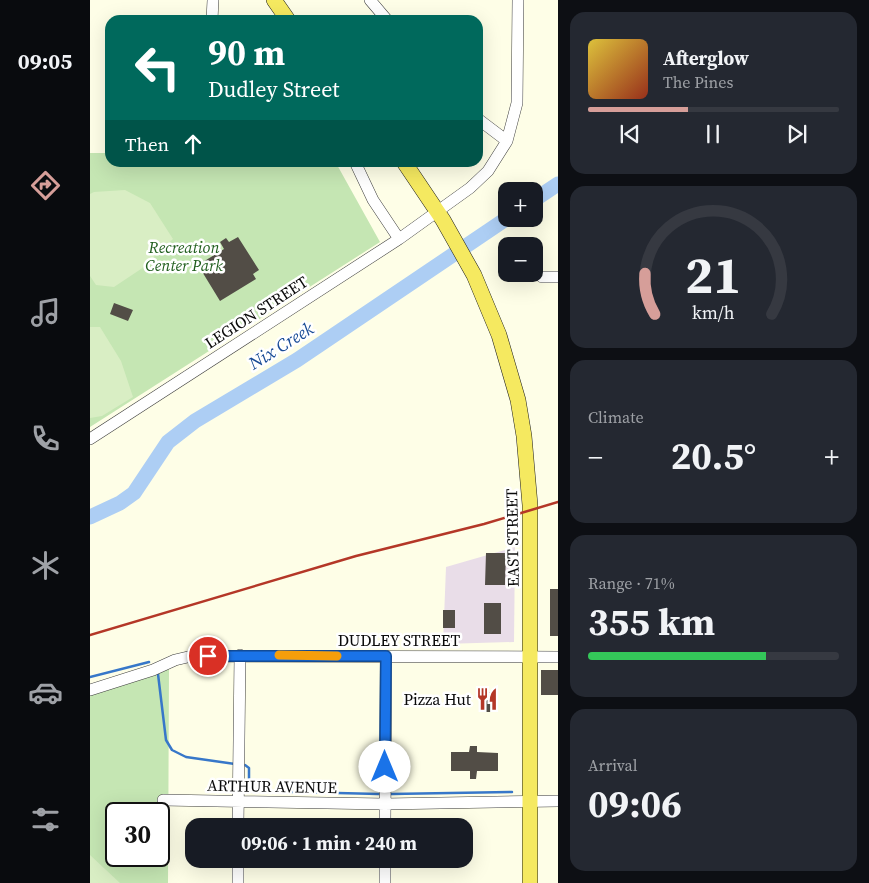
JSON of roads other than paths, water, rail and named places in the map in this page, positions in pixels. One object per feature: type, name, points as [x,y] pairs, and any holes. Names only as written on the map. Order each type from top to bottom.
[{"type":"main road","points":[[274,0],[284,15]]},
{"type":"main road","name":"EAST STREET","points":[[407,167],[440,215],[474,275],[502,344],[518,400],[530,493],[530,883]]},
{"type":"street","points":[[212,15],[213,0]]},
{"type":"street","points":[[370,0],[383,15]]},
{"type":"street","name":"LEGION STREET","points":[[90,439],[398,239],[440,215],[488,171],[507,141],[517,103],[518,0]]},
{"type":"street","points":[[483,123],[507,141]]},
{"type":"street","points":[[356,167],[373,200],[398,239]]},
{"type":"street","points":[[543,277],[558,277]]},
{"type":"street","points":[[238,818],[240,655]]},
{"type":"street","name":"DUDLEY STREET","points":[[90,690],[153,670],[175,660],[192,656],[558,657]]},
{"type":"street","points":[[385,818],[386,656]]},
{"type":"street","name":"ARTHUR AVENUE","points":[[163,800],[385,804],[558,801]]},
{"type":"street","points":[[238,868],[238,883]]},
{"type":"street","points":[[385,868],[385,883]]},
{"type":"waterway","name":"Nix Creek","points":[[543,194],[558,184]]},
{"type":"waterway","name":"Nix Creek","points":[[90,517],[120,503],[134,493],[168,442],[195,421],[297,360],[498,224]]},
{"type":"waterway","points":[[90,677],[149,662]]},
{"type":"waterway","points":[[158,674],[166,740],[172,750],[186,757],[235,764]]},
{"type":"waterway","points":[[245,765],[249,768],[249,787],[253,791],[379,794]]},
{"type":"waterway","points":[[391,794],[512,792]]},
{"type":"railway","points":[[90,635],[356,556],[484,524],[558,502]]},
{"type":"place","name":"Pizza Hut","points":[[487,699]]},
{"type":"park label","name":"Recreation Center Park","points":[[184,256]]}]
